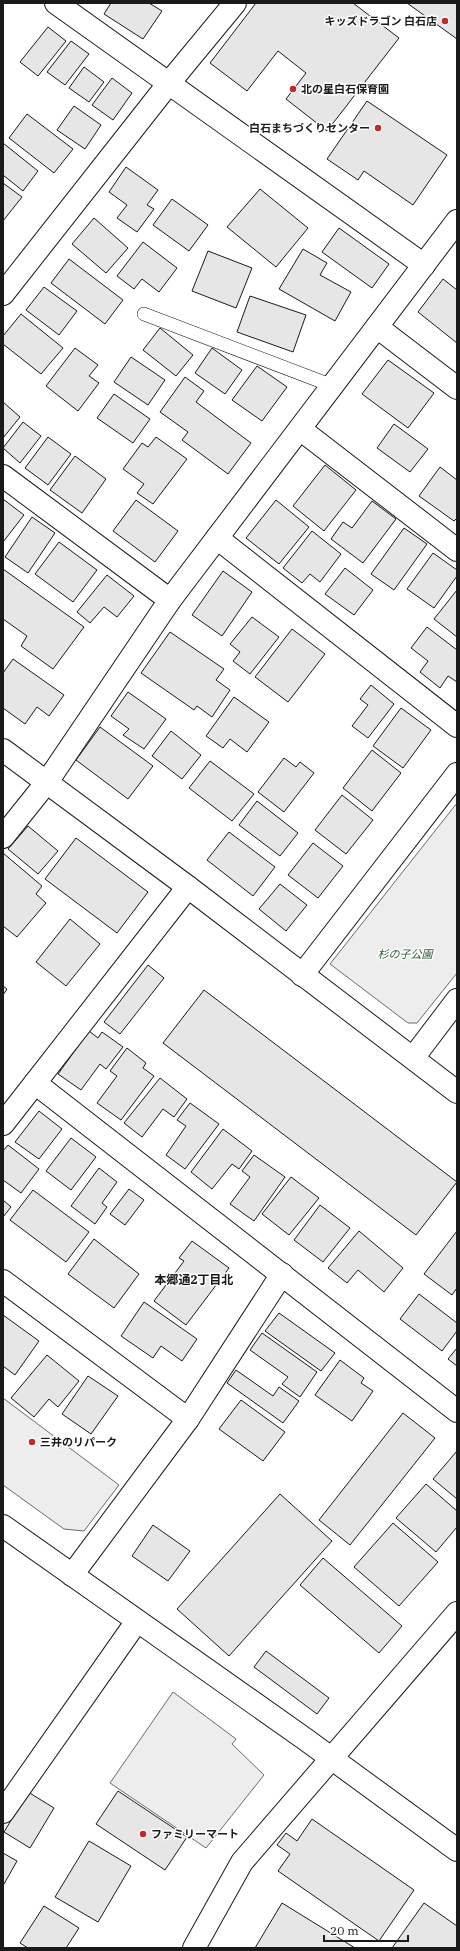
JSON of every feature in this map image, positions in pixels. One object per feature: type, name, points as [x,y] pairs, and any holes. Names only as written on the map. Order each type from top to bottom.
[{"type":"street","points":[[56,3],[424,265]]},
{"type":"street","points":[[3,294],[169,83],[235,3]]},
{"type":"street","points":[[3,837],[46,782],[170,600],[457,221]]},
{"type":"street","points":[[377,327],[457,388]]},
{"type":"street","points":[[300,429],[457,550]]},
{"type":"street","points":[[3,476],[170,600]]},
{"type":"street","points":[[217,538],[457,726]]},
{"type":"street","points":[[3,750],[188,887],[457,1092]]},
{"type":"street","points":[[302,975],[457,774]]},
{"type":"street","points":[[3,1124],[188,887]]},
{"type":"street","points":[[413,1058],[457,1000]]},
{"type":"street","points":[[35,1083],[457,1411]]},
{"type":"street","points":[[72,1575],[188,1419],[282,1274]]},
{"type":"street","points":[[3,1281],[188,1419]]},
{"type":"street","points":[[3,1526],[331,1758],[457,1850]]},
{"type":"street","points":[[194,1948],[242,1862],[457,1613]]},
{"type":"street","points":[[3,1812],[137,1621]]},
{"type":"lane","points":[[144,314],[333,386]]},
{"type":"shaded area","name":"杉の子公園","points":[[457,803],[457,973],[417,1023],[408,1023],[330,964]]},
{"type":"shaded area","name":"三井のリパーク","points":[[3,1398],[119,1485],[84,1531],[64,1529],[3,1485]]},
{"type":"shaded area","points":[[173,1692],[236,1739],[232,1744],[264,1775],[206,1848],[110,1783]]},
{"type":"building","points":[[111,3],[149,3],[162,11],[143,39],[104,14]]},
{"type":"building","name":"北の星白石保育園","points":[[256,3],[353,3],[399,38],[327,131],[286,99],[306,73],[278,51],[247,91],[210,63]]},
{"type":"building","name":"キッズドラゴン 白石店","points":[[407,3],[457,3],[457,39]]},
{"type":"building","points":[[48,27],[66,41],[38,76],[20,62]]},
{"type":"building","points":[[71,41],[89,54],[65,85],[47,72]]},
{"type":"building","points":[[84,67],[104,82],[89,102],[69,88]]},
{"type":"building","points":[[112,78],[132,93],[113,120],[92,105]]},
{"type":"building","name":"白石まちづくりセンター","points":[[367,101],[447,155],[413,205],[364,171],[358,180],[327,159]]},
{"type":"building","points":[[74,106],[101,125],[85,149],[57,130]]},
{"type":"building","points":[[27,114],[73,149],[54,173],[9,138]]},
{"type":"building","points":[[3,143],[38,171],[23,191],[3,175]]},
{"type":"building","points":[[126,167],[158,190],[147,205],[154,209],[137,232],[117,218],[127,205],[109,192]]},
{"type":"building","points":[[3,183],[22,197],[3,221]]},
{"type":"building","points":[[260,189],[308,228],[276,267],[227,227]]},
{"type":"building","points":[[172,199],[208,225],[189,251],[153,225]]},
{"type":"building","points":[[94,218],[128,248],[106,273],[72,244]]},
{"type":"building","points":[[339,228],[389,264],[372,288],[322,252]]},
{"type":"building","points":[[143,242],[177,268],[159,292],[142,279],[134,289],[117,276]]},
{"type":"building","points":[[303,249],[327,263],[320,275],[351,292],[335,321],[279,289]]},
{"type":"building","points":[[208,251],[252,268],[236,308],[192,291]]},
{"type":"building","points":[[69,259],[123,300],[105,324],[51,283]]},
{"type":"building","points":[[443,279],[457,290],[457,343],[418,312]]},
{"type":"building","points":[[44,287],[77,311],[59,335],[26,310]]},
{"type":"building","points":[[250,296],[306,315],[293,352],[237,332]]},
{"type":"building","points":[[21,314],[63,348],[41,374],[3,344],[3,336]]},
{"type":"building","points":[[160,328],[193,355],[176,376],[143,350]]},
{"type":"building","points":[[75,348],[98,365],[89,376],[99,383],[78,411],[46,386]]},
{"type":"building","points":[[212,348],[242,370],[225,394],[195,373]]},
{"type":"building","points":[[131,357],[165,380],[148,405],[114,382]]},
{"type":"building","points":[[388,360],[434,393],[408,428],[362,394]]},
{"type":"building","points":[[257,366],[287,387],[262,421],[232,400]]},
{"type":"building","points":[[185,377],[204,391],[196,402],[251,443],[228,474],[182,440],[188,432],[160,412]]},
{"type":"building","points":[[114,394],[150,419],[133,443],[97,418]]},
{"type":"building","points":[[3,402],[20,417],[3,438]]},
{"type":"building","points":[[23,422],[41,436],[20,463],[3,448]]},
{"type":"building","points":[[394,424],[428,449],[410,472],[377,448]]},
{"type":"building","points":[[48,437],[71,454],[48,485],[25,468]]},
{"type":"building","points":[[156,437],[187,459],[153,504],[137,493],[144,484],[123,469],[142,443],[148,447]]},
{"type":"building","points":[[75,456],[106,479],[82,513],[50,490]]},
{"type":"building","points":[[325,465],[356,490],[324,531],[293,506]]},
{"type":"building","points":[[440,467],[457,480],[457,518],[454,521],[419,496]]},
{"type":"building","points":[[3,499],[24,515],[3,542]]},
{"type":"building","points":[[136,500],[178,531],[155,562],[113,531]]},
{"type":"building","points":[[276,500],[309,527],[279,564],[246,538]]},
{"type":"building","points":[[372,501],[396,519],[363,563],[331,539],[343,522],[352,528]]},
{"type":"building","points":[[32,517],[55,533],[28,573],[5,557]]},
{"type":"building","points":[[404,528],[427,544],[394,590],[371,574]]},
{"type":"building","points":[[312,531],[341,554],[320,582],[310,574],[302,583],[283,568]]},
{"type":"building","points":[[59,542],[97,570],[73,602],[35,574]]},
{"type":"building","points":[[433,553],[457,570],[457,576],[434,608],[407,589]]},
{"type":"building","points":[[345,568],[373,590],[354,615],[325,594]]},
{"type":"building","points":[[3,569],[84,627],[53,669],[21,646],[27,636],[3,619]]},
{"type":"building","points":[[223,571],[252,592],[222,636],[192,615]]},
{"type":"building","points":[[107,575],[134,596],[117,617],[104,607],[90,623],[77,612]]},
{"type":"building","points":[[457,590],[457,637],[434,619]]},
{"type":"building","points":[[252,617],[279,637],[250,674],[233,661],[240,652],[230,644]]},
{"type":"building","points":[[427,627],[457,650],[457,682],[448,676],[440,688],[420,672],[428,661],[411,648]]},
{"type":"building","points":[[292,629],[325,654],[288,702],[255,677]]},
{"type":"building","points":[[170,632],[224,669],[216,680],[230,690],[212,717],[197,706],[194,710],[141,673]]},
{"type":"building","points":[[13,659],[64,695],[49,716],[37,707],[25,724],[3,708],[3,673]]},
{"type":"building","points":[[371,685],[394,704],[368,738],[352,726],[368,705],[360,699]]},
{"type":"building","points":[[128,692],[166,719],[144,749],[123,735],[129,729],[111,716]]},
{"type":"building","points":[[234,697],[269,722],[247,752],[230,739],[223,748],[206,736]]},
{"type":"building","points":[[401,708],[431,730],[403,768],[373,746]]},
{"type":"building","points":[[100,727],[153,766],[128,799],[76,760]]},
{"type":"building","points":[[171,731],[201,755],[182,779],[152,756]]},
{"type":"building","points":[[372,750],[401,773],[372,811],[343,788]]},
{"type":"building","points":[[284,758],[296,767],[300,762],[314,773],[284,812],[258,792]]},
{"type":"building","points":[[210,761],[254,794],[232,821],[189,788]]},
{"type":"building","points":[[342,795],[373,820],[346,854],[315,830]]},
{"type":"building","points":[[257,801],[298,833],[280,856],[239,825]]},
{"type":"building","points":[[28,826],[58,851],[38,874],[8,849]]},
{"type":"building","points":[[229,832],[275,867],[253,896],[207,860]]},
{"type":"building","points":[[76,838],[148,892],[117,933],[45,879]]},
{"type":"building","points":[[313,843],[343,866],[318,898],[288,875]]},
{"type":"building","points":[[3,853],[42,886],[36,894],[46,903],[17,937],[3,926]]},
{"type":"building","points":[[280,884],[307,905],[286,931],[259,909]]},
{"type":"building","points":[[70,919],[100,944],[66,986],[36,962]]},
{"type":"building","points":[[148,965],[164,978],[120,1034],[104,1022]]},
{"type":"building","points":[[3,986],[7,989],[3,995]]},
{"type":"building","points":[[204,990],[457,1182],[416,1235],[163,1043]]},
{"type":"building","points":[[89,1031],[98,1038],[102,1032],[123,1047],[106,1069],[100,1064],[81,1090],[58,1074]]},
{"type":"building","points":[[127,1048],[146,1063],[143,1068],[154,1076],[121,1120],[97,1103],[117,1076],[110,1071]]},
{"type":"building","points":[[160,1078],[187,1099],[174,1117],[163,1109],[142,1137],[124,1123]]},
{"type":"building","points":[[190,1103],[219,1124],[185,1169],[166,1155],[186,1126],[177,1120]]},
{"type":"building","points":[[39,1111],[62,1129],[39,1159],[15,1142]]},
{"type":"building","points":[[223,1129],[252,1151],[239,1169],[232,1164],[212,1189],[191,1172]]},
{"type":"building","points":[[71,1138],[96,1157],[71,1190],[46,1171]]},
{"type":"building","points":[[8,1145],[39,1169],[21,1193],[3,1180],[3,1151]]},
{"type":"building","points":[[254,1155],[285,1177],[254,1221],[230,1204],[250,1177],[242,1171]]},
{"type":"building","points":[[99,1168],[117,1182],[102,1203],[107,1207],[95,1224],[71,1206]]},
{"type":"building","points":[[291,1177],[319,1198],[289,1235],[262,1214]]},
{"type":"building","points":[[129,1189],[144,1200],[125,1225],[110,1214]]},
{"type":"building","points":[[33,1190],[89,1232],[66,1262],[10,1220]]},
{"type":"building","points":[[3,1200],[11,1207],[3,1217]]},
{"type":"building","points":[[320,1205],[350,1228],[323,1262],[294,1240]]},
{"type":"building","points":[[359,1231],[403,1268],[384,1292],[358,1270],[347,1283],[328,1268]]},
{"type":"building","points":[[457,1231],[457,1288],[452,1295],[424,1274]]},
{"type":"building","points":[[94,1239],[139,1274],[114,1308],[68,1274]]},
{"type":"building","points":[[192,1241],[229,1268],[186,1325],[154,1301],[184,1261],[179,1258]]},
{"type":"building","points":[[419,1294],[457,1323],[457,1331],[442,1351],[400,1319]]},
{"type":"building","points":[[144,1302],[197,1339],[182,1361],[161,1346],[153,1358],[121,1336]]},
{"type":"building","points":[[279,1313],[335,1353],[321,1371],[265,1331]]},
{"type":"building","points":[[3,1315],[39,1341],[15,1375],[3,1366]]},
{"type":"building","points":[[262,1333],[317,1372],[300,1397],[282,1384],[288,1377],[250,1350]]},
{"type":"building","points":[[457,1348],[457,1366],[448,1359]]},
{"type":"building","points":[[47,1355],[79,1381],[58,1407],[49,1399],[34,1417],[11,1398]]},
{"type":"building","points":[[340,1360],[364,1378],[361,1383],[373,1391],[352,1421],[315,1395]]},
{"type":"building","points":[[236,1370],[273,1396],[279,1387],[299,1401],[283,1423],[227,1383]]},
{"type":"building","points":[[88,1376],[118,1396],[91,1434],[62,1414]]},
{"type":"building","points":[[241,1400],[285,1432],[263,1461],[219,1429]]},
{"type":"building","points":[[403,1413],[435,1438],[350,1545],[319,1520]]},
{"type":"building","points":[[457,1451],[457,1499],[433,1479]]},
{"type":"building","points":[[426,1484],[457,1511],[457,1527],[436,1552],[396,1518]]},
{"type":"building","points":[[280,1494],[332,1541],[229,1656],[177,1609]]},
{"type":"building","points":[[393,1523],[438,1562],[399,1606],[354,1567]]},
{"type":"building","points":[[153,1525],[190,1551],[168,1581],[132,1556]]},
{"type":"building","points":[[323,1558],[402,1626],[379,1653],[300,1585]]},
{"type":"building","points":[[266,1651],[329,1698],[317,1714],[254,1667]]},
{"type":"building","points":[[118,1791],[187,1837],[165,1870],[96,1824]]},
{"type":"building","points":[[28,1792],[54,1808],[30,1848],[4,1832]]},
{"type":"building","points":[[312,1819],[414,1890],[379,1941],[278,1871],[290,1854],[277,1845],[286,1833],[297,1841]]},
{"type":"building","points":[[89,1841],[131,1866],[98,1922],[55,1897]]},
{"type":"building","points":[[3,1853],[17,1861],[4,1884],[3,1884]]},
{"type":"building","points":[[282,1903],[355,1948],[255,1948]]},
{"type":"building","points":[[424,1903],[457,1926],[457,1948],[392,1948]]},
{"type":"building","points":[[44,1906],[79,1928],[66,1948],[28,1948],[20,1943]]},
{"type":"place","name":"キッズドラゴン 白石店","points":[[445,21]]},
{"type":"place","name":"北の星白石保育園","points":[[293,89]]},
{"type":"place","name":"白石まちづくりセンター","points":[[378,128]]},
{"type":"place","name":"三井のリパーク","points":[[32,1442]]},
{"type":"place","name":"ファミリーマート","points":[[143,1834]]},
{"type":"district","name":"本郷通2丁目北","points":[[194,1279]]}]
